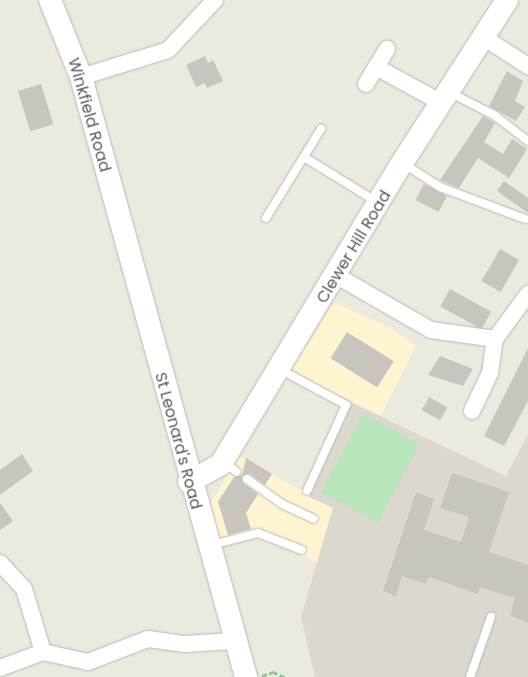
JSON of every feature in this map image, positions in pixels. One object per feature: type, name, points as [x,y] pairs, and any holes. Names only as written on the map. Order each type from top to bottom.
[{"type":"main road","name":"Winkfield Road","points":[[50,0],[81,77],[120,232]]},
{"type":"main road","name":"Clewer Hill Road","points":[[189,482],[230,466],[279,370],[381,204],[402,163],[446,98],[507,0]]},
{"type":"main road","name":"St Leonard's Road","points":[[120,232],[234,646],[246,677]]},
{"type":"main road","name":"St Leonard's Road","points":[[234,646],[237,677]]},
{"type":"main road","points":[[234,646],[254,677]]},
{"type":"street","points":[[81,77],[168,50],[215,0]]},
{"type":"street","points":[[483,37],[528,66]]},
{"type":"street","points":[[366,84],[387,49]]},
{"type":"street","points":[[376,67],[446,98]]},
{"type":"street","points":[[337,276],[431,330],[496,339]]},
{"type":"street","points":[[472,411],[490,373],[496,339],[528,294]]},
{"type":"street","points":[[0,563],[24,589],[42,652]]},
{"type":"street","points":[[0,668],[42,652],[88,662],[148,639],[185,644],[234,646]]},
{"type":"lane","points":[[446,98],[494,115],[528,141]]},
{"type":"lane","points":[[266,218],[321,129]]},
{"type":"lane","points":[[304,157],[381,204]]},
{"type":"lane","points":[[402,163],[440,187],[525,219]]},
{"type":"lane","points":[[279,370],[346,405],[307,491]]},
{"type":"lane","points":[[247,479],[282,504],[314,519]]},
{"type":"lane","points":[[207,546],[258,533],[302,550]]},
{"type":"lane","points":[[470,677],[491,617]]},
{"type":"path","points":[[261,677],[273,672],[285,677]]},
{"type":"shaded area","points":[[334,302],[394,330],[416,346],[381,415],[290,372]]},
{"type":"shaded area","points":[[352,403],[506,476],[528,435],[528,677],[315,677],[301,617],[333,508],[309,497]]},
{"type":"shaded area","points":[[239,456],[333,508],[318,562],[254,536],[220,545],[210,504]]},
{"type":"green space","points":[[363,414],[420,444],[378,523],[321,493]]},
{"type":"building","points":[[205,56],[208,63],[213,60],[223,81],[207,88],[205,83],[196,87],[186,65]]},
{"type":"building","points":[[507,71],[523,81],[515,101],[525,107],[516,121],[489,106]]},
{"type":"building","points":[[41,84],[53,124],[30,131],[18,91]]},
{"type":"building","points":[[483,116],[495,123],[484,142],[503,154],[512,139],[527,149],[509,178],[478,158],[459,188],[440,180]]},
{"type":"building","points":[[504,181],[528,198],[528,213],[497,191]]},
{"type":"building","points":[[424,184],[447,196],[439,212],[416,200]]},
{"type":"building","points":[[500,249],[519,260],[501,292],[482,281]]},
{"type":"building","points":[[450,289],[491,312],[481,329],[440,306]]},
{"type":"building","points":[[347,332],[394,361],[377,387],[331,358]]},
{"type":"building","points":[[528,348],[528,401],[504,446],[484,436]]},
{"type":"building","points":[[440,356],[473,369],[463,386],[428,375]]},
{"type":"building","points":[[429,397],[447,407],[440,420],[422,410]]},
{"type":"building","points":[[22,454],[33,471],[0,495],[0,470]]},
{"type":"building","points":[[246,458],[272,474],[265,485],[250,474],[242,476],[243,483],[258,494],[246,513],[251,529],[228,535],[218,502],[234,477],[242,475]]},
{"type":"building","points":[[452,473],[509,492],[489,552],[528,565],[528,623],[510,615],[515,598],[480,587],[478,594],[429,577],[426,584],[402,576],[396,596],[383,591],[416,492],[434,499],[424,530],[461,542],[469,517],[440,508]]},
{"type":"building","points":[[0,503],[13,521],[0,530]]}]
